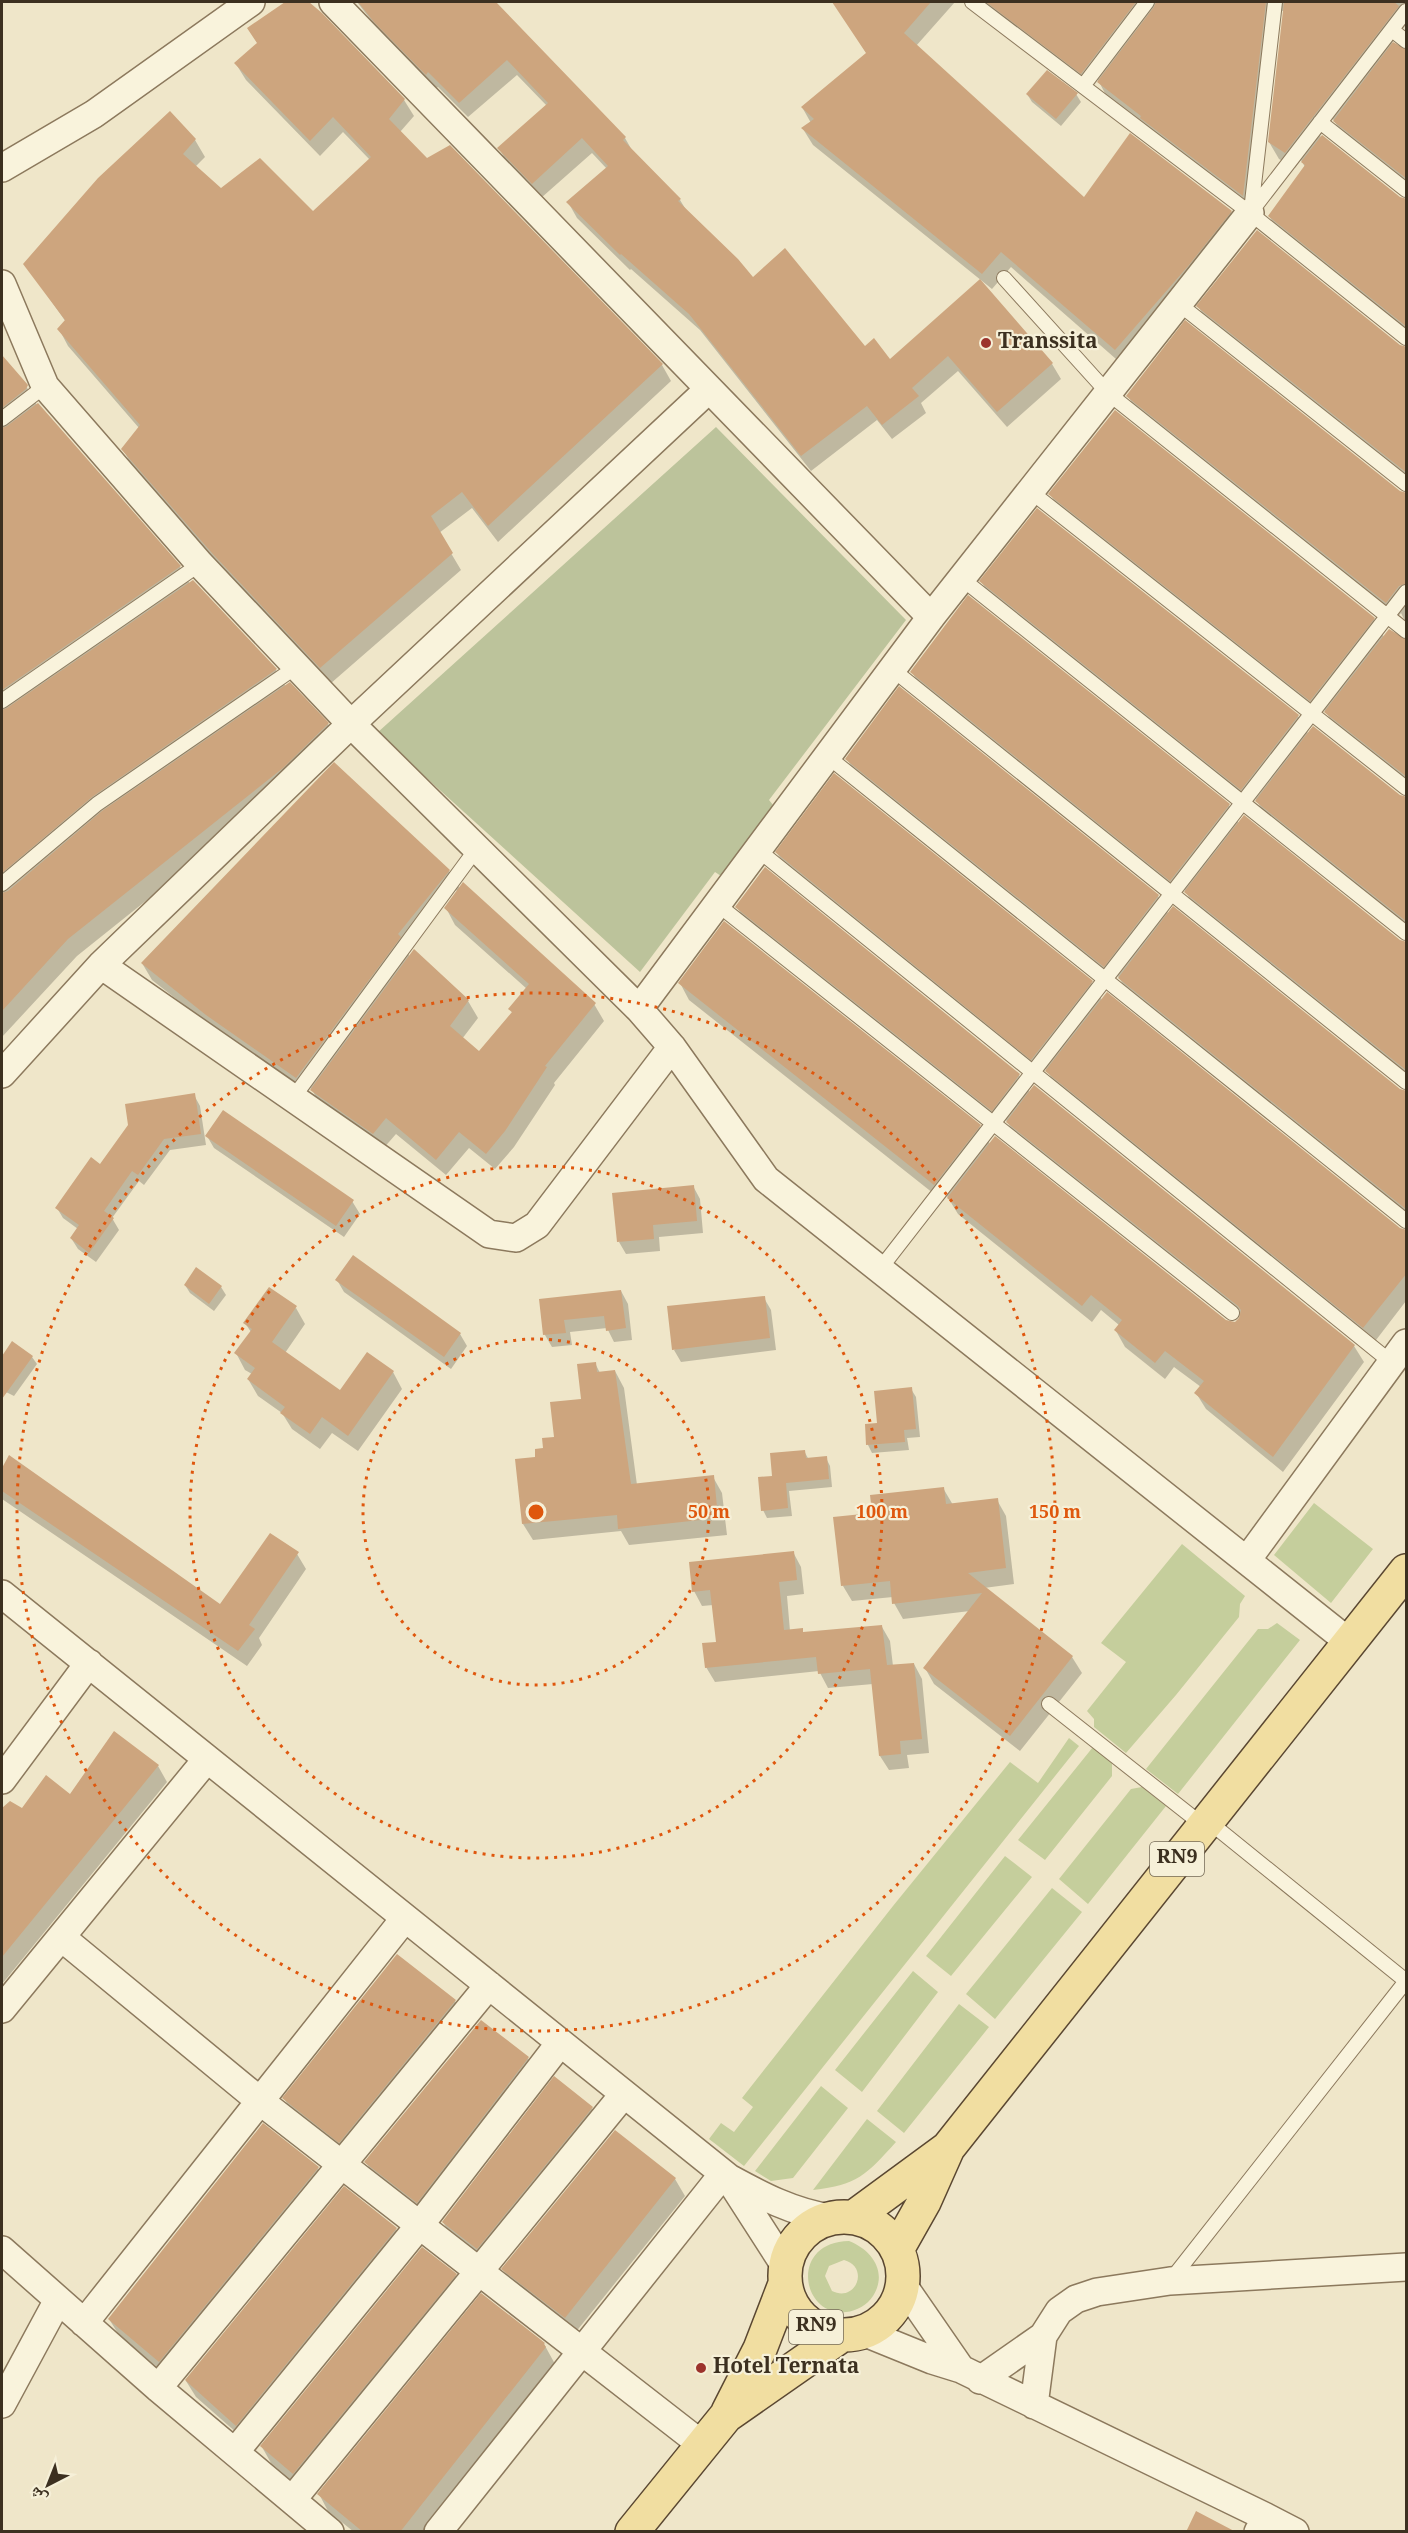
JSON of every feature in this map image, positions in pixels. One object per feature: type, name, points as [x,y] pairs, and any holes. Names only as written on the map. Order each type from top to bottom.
[{"type":"main road","name":"RN9","points":[[898,2248],[924,2202],[948,2148],[1407,1571]]},
{"type":"main road","name":"RN9","points":[[632,2532],[726,2416],[760,2349],[785,2275],[790,2249],[800,2235],[814,2224],[842,2217],[948,2148]]},
{"type":"main road","points":[[842,2217],[871,2223],[886,2234],[898,2248],[903,2285]]},
{"type":"main road","name":"RN9","points":[[785,2275],[791,2304],[804,2320],[822,2331],[852,2333]]},
{"type":"main road","name":"RN9","points":[[726,2416],[852,2333],[877,2325],[889,2314],[898,2300],[903,2285]]},
{"type":"street","points":[[2,168],[94,114],[250,2]]},
{"type":"street","points":[[333,2],[931,617]]},
{"type":"street","points":[[639,1009],[931,617],[1250,213]]},
{"type":"street","points":[[2,284],[45,386],[200,564],[296,667],[639,1009],[672,1047],[766,1179],[1349,1642]]},
{"type":"street","points":[[2,1074],[101,965],[351,724],[709,389]]},
{"type":"street","points":[[101,965],[489,1234],[516,1238],[537,1225],[672,1047]]},
{"type":"street","points":[[1247,1560],[1399,1353]]},
{"type":"street","points":[[2,1594],[726,2176],[776,2204],[807,2214],[842,2217]]},
{"type":"street","points":[[2,1780],[88,1663]]},
{"type":"street","points":[[2,2009],[207,1759]]},
{"type":"street","points":[[84,2323],[405,1918]]},
{"type":"street","points":[[61,1936],[260,2101],[581,2353],[701,2444]]},
{"type":"street","points":[[158,2388],[489,1985]]},
{"type":"street","points":[[235,2452],[419,2226],[560,2043]]},
{"type":"street","points":[[292,2500],[624,2094]]},
{"type":"street","points":[[726,2176],[785,2275]]},
{"type":"street","points":[[438,2532],[726,2176]]},
{"type":"street","points":[[2,2250],[158,2388],[330,2532]]},
{"type":"street","points":[[1034,2405],[1043,2336],[1048,2324],[1059,2311],[1076,2299],[1097,2292],[1170,2281],[1405,2265]]},
{"type":"street","points":[[903,2285],[971,2374]]},
{"type":"street","points":[[2,2404],[58,2300]]},
{"type":"street","points":[[852,2333],[971,2374],[1262,2524],[1295,2532]]},
{"type":"street","points":[[971,2374],[1043,2336]]},
{"type":"lane","points":[[972,2],[1250,213],[1407,338]]},
{"type":"lane","points":[[1083,86],[1147,2]]},
{"type":"lane","points":[[1250,213],[1275,2]]},
{"type":"lane","points":[[1250,213],[1407,10]]},
{"type":"lane","points":[[1392,30],[1407,41]]},
{"type":"lane","points":[[1320,123],[1407,190]]},
{"type":"lane","points":[[1004,278],[1108,393],[1407,631]]},
{"type":"lane","points":[[1179,304],[1407,484]]},
{"type":"lane","points":[[2,419],[45,386]]},
{"type":"lane","points":[[1030,491],[1407,788]]},
{"type":"lane","points":[[2,701],[200,564]]},
{"type":"lane","points":[[961,578],[1407,933]]},
{"type":"lane","points":[[880,1269],[1407,592]]},
{"type":"lane","points":[[2,884],[97,804],[296,667]]},
{"type":"lane","points":[[892,669],[1407,1082]]},
{"type":"lane","points":[[827,756],[1407,1221]]},
{"type":"lane","points":[[293,1098],[477,848]]},
{"type":"lane","points":[[758,850],[1033,1073],[1399,1353]]},
{"type":"lane","points":[[717,904],[1232,1314]]},
{"type":"lane","points":[[1049,1704],[1407,1981],[1170,2281]]},
{"type":"green space","points":[[716,427],[906,620],[769,800],[773,805],[721,876],[715,872],[640,972],[377,733]]},
{"type":"green space","points":[[1314,1503],[1373,1549],[1331,1603],[1274,1555]]},
{"type":"green space","points":[[1182,1544],[1245,1596],[1240,1604],[1239,1617],[1126,1753],[1094,1727],[1094,1719],[1087,1711],[1126,1662],[1101,1643]]},
{"type":"green space","points":[[1277,1623],[1300,1640],[1178,1794],[1146,1769],[1258,1629],[1268,1629]]},
{"type":"green space","points":[[1069,1738],[1079,1746],[744,2166],[709,2139],[721,2123],[734,2132],[753,2107],[742,2098],[1010,1762],[1038,1783]]},
{"type":"green space","points":[[1093,1747],[1112,1763],[1112,1776],[1045,1860],[1018,1840]]},
{"type":"green space","points":[[1142,1787],[1166,1806],[1088,1904],[1059,1879],[1131,1789]]},
{"type":"green space","points":[[1005,1856],[1032,1877],[951,1976],[926,1956]]},
{"type":"green space","points":[[1052,1888],[1082,1912],[995,2019],[966,1994]]},
{"type":"green space","points":[[913,1971],[938,1992],[862,2092],[835,2070]]},
{"type":"green space","points":[[959,2004],[989,2027],[904,2133],[877,2111]]},
{"type":"green space","points":[[821,2086],[848,2108],[793,2178],[771,2181],[755,2171]]},
{"type":"green space","points":[[867,2119],[896,2142],[877,2163],[860,2176],[841,2185],[813,2190]]},
{"type":"green space","points":[[849,2241],[865,2250],[875,2263],[879,2279],[877,2287],[871,2299],[858,2309],[846,2312],[831,2310],[819,2303],[811,2292],[808,2279],[810,2265],[817,2253],[830,2245]],"holes":[[[844,2260],[852,2264],[858,2276],[857,2283],[848,2292],[832,2291],[825,2276],[829,2266]]]},
{"type":"building","points":[[285,2],[309,2],[322,13],[405,99],[389,119],[427,158],[450,145],[663,364],[488,526],[462,492],[431,516],[453,553],[320,668],[212,553],[121,449],[140,425],[57,329],[65,320],[23,264],[98,178],[170,111],[196,139],[183,154],[221,188],[260,158],[313,211],[371,157],[333,117],[310,141],[234,63],[257,43],[247,28]]},
{"type":"building","points":[[358,2],[496,2],[626,137],[623,140],[681,199],[678,201],[738,259],[753,277],[785,248],[865,346],[874,338],[890,359],[980,279],[1053,363],[997,412],[948,356],[912,388],[919,396],[882,425],[867,406],[801,456],[689,314],[620,255],[566,202],[608,166],[582,138],[532,184],[497,148],[548,103],[507,60],[459,103],[428,72],[426,75],[374,22]]},
{"type":"building","points":[[832,2],[931,2],[904,33],[1084,197],[1130,133],[1232,211],[1189,265],[1115,350],[1001,252],[982,274],[801,128],[814,119],[801,107],[866,53]]},
{"type":"building","points":[[986,2],[1136,2],[1081,74]]},
{"type":"building","points":[[1156,2],[1266,2],[1243,196],[1140,118],[1141,116],[1097,82]]},
{"type":"building","points":[[1284,2],[1394,2],[1399,6],[1285,153],[1268,142]]},
{"type":"building","points":[[1393,42],[1407,50],[1407,179],[1333,121]]},
{"type":"building","points":[[1047,70],[1078,93],[1056,119],[1026,94]]},
{"type":"building","points":[[1322,135],[1400,197],[1407,199],[1407,327],[1268,216],[1305,165],[1301,162]]},
{"type":"building","points":[[1257,230],[1400,345],[1407,347],[1407,473],[1196,306]]},
{"type":"building","points":[[1185,320],[1400,491],[1407,493],[1407,583],[1399,586],[1386,603],[1126,396]]},
{"type":"building","points":[[2,355],[28,385],[2,408]]},
{"type":"building","points":[[38,403],[181,566],[2,690],[2,428]]},
{"type":"building","points":[[1115,410],[1375,618],[1310,701],[1048,494]]},
{"type":"building","points":[[1037,508],[1299,715],[1241,790],[979,581]]},
{"type":"building","points":[[193,580],[277,669],[92,797],[2,873],[2,710]]},
{"type":"building","points":[[968,595],[1230,804],[1170,881],[910,672]]},
{"type":"building","points":[[1389,629],[1407,640],[1407,777],[1324,712]]},
{"type":"building","points":[[290,682],[329,723],[283,768],[68,939],[2,1011],[2,893],[8,891],[102,811]]},
{"type":"building","points":[[899,686],[1159,895],[1104,967],[845,759]]},
{"type":"building","points":[[1313,726],[1400,795],[1407,797],[1407,922],[1255,801]]},
{"type":"building","points":[[334,762],[450,870],[398,934],[401,937],[296,1078],[206,1015],[141,963]]},
{"type":"building","points":[[834,773],[1093,981],[1031,1060],[775,852]]},
{"type":"building","points":[[1244,815],[1400,940],[1407,942],[1407,1071],[1184,892]]},
{"type":"building","points":[[765,867],[1020,1074],[992,1111],[735,907]]},
{"type":"building","points":[[463,882],[596,1003],[545,1066],[547,1067],[505,1131],[486,1154],[459,1132],[436,1160],[386,1118],[373,1134],[310,1090],[414,949],[469,1000],[450,1026],[479,1051],[512,1012],[508,1009],[529,984],[444,908]]},
{"type":"building","points":[[1173,906],[1400,1089],[1407,1091],[1407,1210],[1118,978]]},
{"type":"building","points":[[724,921],[981,1125],[934,1185],[678,983]]},
{"type":"building","points":[[1107,992],[1400,1228],[1407,1230],[1407,1273],[1363,1328],[1045,1071]]},
{"type":"building","points":[[1034,1085],[1355,1345],[1273,1457],[1194,1393],[1204,1381],[1165,1351],[1155,1363],[1114,1330],[1122,1320],[1091,1295],[1082,1306],[947,1198],[995,1136],[1226,1320],[1235,1322],[1239,1318],[1241,1310],[1238,1306],[1006,1122]]},
{"type":"building","points":[[195,1093],[201,1134],[164,1139],[138,1175],[132,1171],[104,1211],[114,1218],[89,1253],[70,1238],[79,1225],[55,1208],[91,1157],[100,1164],[128,1125],[125,1104]]},
{"type":"building","points":[[223,1110],[354,1200],[336,1226],[205,1136]]},
{"type":"building","points":[[694,1185],[697,1221],[653,1225],[654,1239],[617,1242],[612,1193]]},
{"type":"building","points":[[353,1255],[461,1333],[444,1357],[335,1280]]},
{"type":"building","points":[[196,1267],[222,1286],[209,1304],[184,1285]]},
{"type":"building","points":[[269,1287],[297,1306],[272,1342],[340,1390],[367,1352],[394,1371],[348,1436],[322,1417],[310,1434],[280,1413],[285,1407],[247,1379],[255,1368],[234,1353],[252,1329],[243,1323]]},
{"type":"building","points":[[621,1290],[626,1328],[606,1331],[604,1316],[564,1320],[566,1333],[543,1335],[539,1299]]},
{"type":"building","points":[[765,1296],[770,1338],[672,1350],[667,1306]]},
{"type":"building","points":[[12,1341],[33,1356],[2,1399],[2,1356]]},
{"type":"building","points":[[596,1362],[597,1372],[615,1370],[631,1484],[714,1475],[718,1518],[618,1529],[617,1515],[522,1524],[515,1459],[535,1457],[535,1449],[543,1448],[542,1438],[554,1437],[550,1402],[581,1399],[577,1364]]},
{"type":"building","points":[[912,1387],[916,1429],[904,1430],[905,1442],[866,1445],[865,1424],[877,1423],[874,1391]]},
{"type":"building","points":[[805,1450],[806,1458],[827,1456],[829,1479],[786,1483],[788,1508],[761,1511],[758,1477],[772,1476],[770,1453]]},
{"type":"building","points":[[9,1455],[220,1604],[270,1533],[299,1552],[249,1625],[255,1629],[238,1651],[2,1491],[2,1468]]},
{"type":"building","points":[[944,1487],[946,1504],[998,1498],[1006,1568],[968,1573],[1073,1656],[1010,1736],[923,1668],[982,1593],[892,1604],[890,1581],[841,1586],[833,1517],[872,1513],[870,1495]]},
{"type":"building","points":[[794,1551],[797,1580],[779,1582],[784,1630],[803,1628],[803,1632],[882,1625],[887,1665],[914,1663],[922,1739],[900,1741],[901,1754],[879,1756],[870,1669],[818,1674],[816,1657],[705,1668],[702,1643],[716,1642],[710,1590],[692,1592],[689,1562]]},
{"type":"building","points":[[114,1731],[159,1765],[2,1957],[2,1808],[10,1801],[22,1808],[46,1775],[70,1794]]},
{"type":"building","points":[[397,1954],[456,2000],[339,2143],[282,2098]]},
{"type":"building","points":[[481,2020],[529,2057],[417,2203],[364,2162]]},
{"type":"building","points":[[554,2076],[593,2107],[477,2249],[442,2222]]},
{"type":"building","points":[[263,2123],[319,2167],[159,2362],[108,2319]]},
{"type":"building","points":[[615,2130],[676,2178],[565,2318],[501,2269]]},
{"type":"building","points":[[344,2186],[397,2228],[236,2426],[185,2380]]},
{"type":"building","points":[[422,2247],[457,2274],[293,2474],[260,2446]]},
{"type":"building","points":[[481,2293],[545,2343],[546,2347],[400,2532],[363,2532],[317,2494]]},
{"type":"building","points":[[1196,2511],[1236,2532],[1186,2532]]},
{"type":"place","name":"Transsita","points":[[986,343]]},
{"type":"place","name":"Hotel Ternata","points":[[701,2368]]}]
